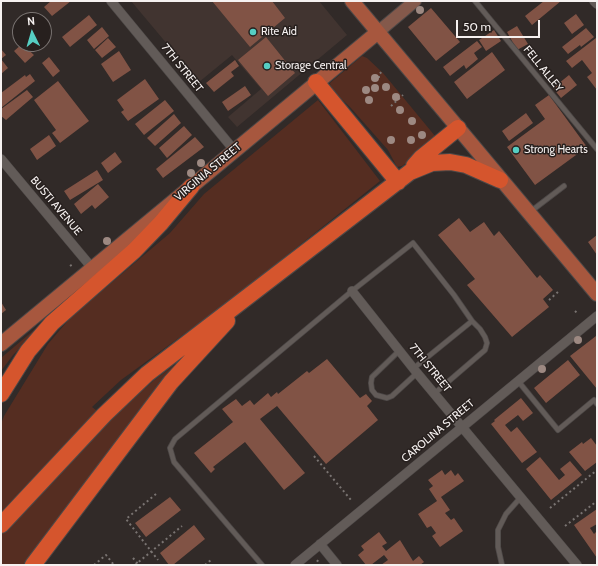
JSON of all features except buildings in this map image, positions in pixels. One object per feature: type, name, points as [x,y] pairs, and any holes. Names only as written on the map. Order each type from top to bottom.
[{"type":"highway","points":[[316,82],[404,177]]},
{"type":"highway","points":[[404,177],[421,158],[458,128]]},
{"type":"highway","points":[[1,525],[104,415],[148,374],[209,326],[247,300],[404,177],[432,162],[450,162],[466,165],[500,180]]},
{"type":"highway","points":[[1,394],[28,351],[52,324],[121,264],[161,222],[191,187]]},
{"type":"highway","points":[[33,565],[171,382],[247,300]]},
{"type":"main road","points":[[352,1],[500,180],[597,294]]},
{"type":"main road","name":"VIRGINIA STREET","points":[[1,344],[415,1]]},
{"type":"street","name":"7TH STREET","points":[[111,1],[234,150]]},
{"type":"street","points":[[594,1],[597,4]]},
{"type":"street","name":"BUSTI AVENUE","points":[[1,159],[93,269]]},
{"type":"street","name":"7TH STREET","points":[[352,291],[416,371],[435,392],[577,565]]},
{"type":"street","name":"CAROLINA STREET","points":[[295,565],[597,316]]},
{"type":"street","points":[[320,544],[337,565]]},
{"type":"lane","name":"FELL ALLEY","points":[[475,1],[597,149]]},
{"type":"lane","points":[[529,213],[564,186]]},
{"type":"lane","points":[[262,565],[174,462],[170,448],[174,440],[352,291],[413,243],[454,295],[485,337],[487,343],[485,350],[435,392]]},
{"type":"lane","points":[[400,350],[372,377],[371,383],[376,395],[387,398],[392,396],[416,371],[472,320]]},
{"type":"lane","points":[[518,381],[558,430],[594,400],[597,404]]},
{"type":"lane","points":[[502,565],[498,547],[498,530],[506,514],[521,497]]},
{"type":"path","points":[[379,78],[379,74],[383,71]]},
{"type":"path","points":[[391,106],[403,95]]},
{"type":"path","points":[[549,300],[558,292]]},
{"type":"path","points":[[314,456],[351,500]]},
{"type":"path","points":[[550,508],[597,470]]},
{"type":"path","points":[[156,494],[126,519],[158,560]]},
{"type":"path","points":[[566,526],[597,501]]},
{"type":"path","points":[[133,558],[137,564],[182,526]]},
{"type":"path","points":[[94,565],[106,555],[114,565]]},
{"type":"path","points":[[205,565],[211,560]]},
{"type":"shaded area","points":[[131,1],[319,1],[347,35],[237,127],[228,117],[261,89],[232,55],[199,82]]},
{"type":"shaded area","points":[[362,56],[367,58],[383,73],[437,140],[402,166],[397,167],[388,150],[350,107],[331,89],[330,83]]},
{"type":"shaded area","points":[[318,100],[380,181],[231,300],[121,380],[92,407],[109,420],[153,381],[181,360],[23,565],[1,565],[1,424],[4,416],[48,344],[71,317],[170,233],[204,194]]},
{"type":"shaded area","points":[[47,319],[48,320],[13,355],[1,371],[1,358]]},
{"type":"place","name":"Rite Aid","points":[[253,32]]},
{"type":"place","name":"Storage Central","points":[[267,66]]},
{"type":"place","name":"Strong Hearts","points":[[516,150]]}]
